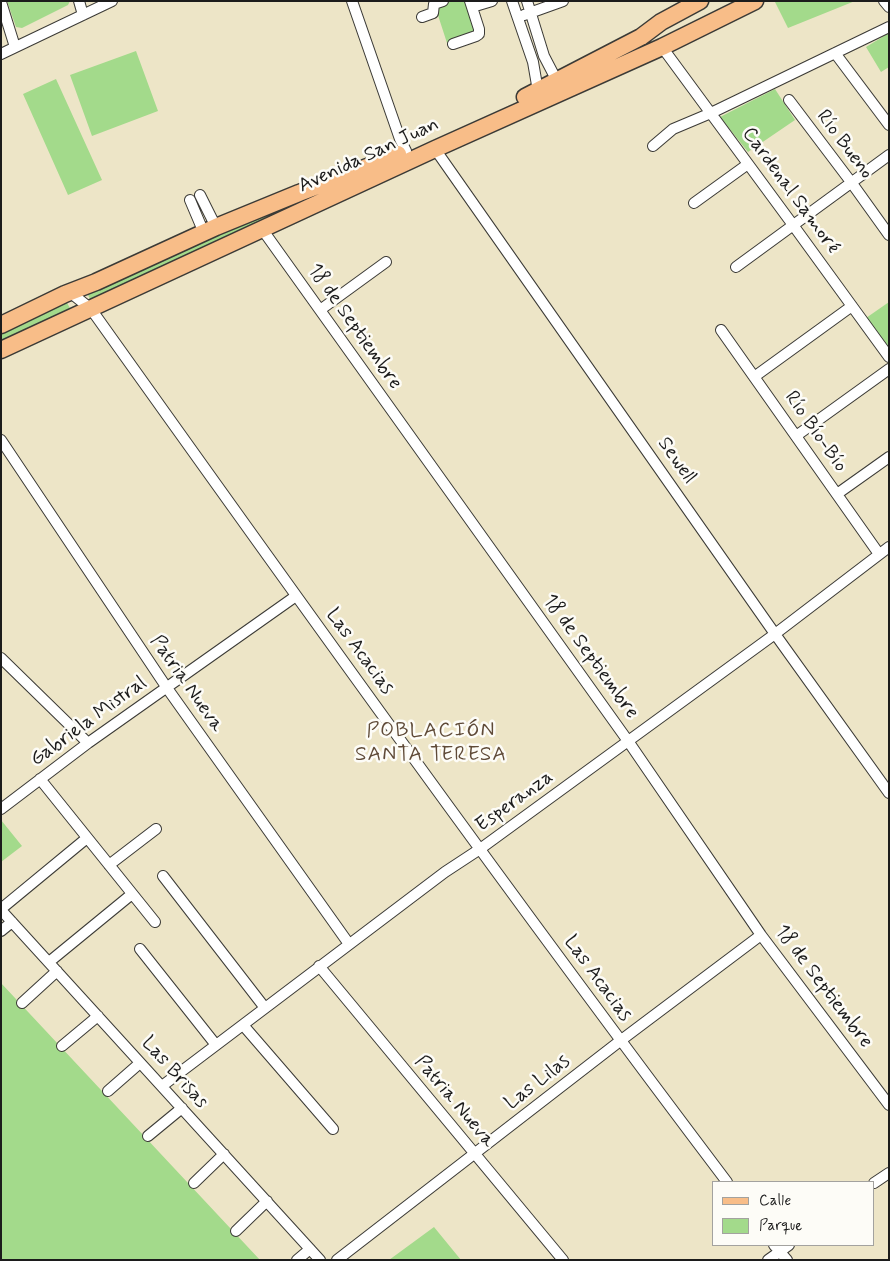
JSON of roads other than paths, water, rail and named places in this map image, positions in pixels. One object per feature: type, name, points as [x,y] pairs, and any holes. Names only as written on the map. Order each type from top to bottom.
[{"type":"main road","name":"Avenida San Juan","points":[[1,325],[65,294],[96,282],[210,230],[299,192],[406,151],[538,91],[641,37],[685,6],[700,1]]},
{"type":"main road","name":"Avenida San Juan","points":[[1,350],[435,149],[662,47],[755,1]]},
{"type":"main road","points":[[299,192],[303,196],[305,209]]},
{"type":"street","points":[[79,1],[83,15]]},
{"type":"street","points":[[1,54],[112,1]]},
{"type":"street","points":[[352,1],[406,151]]},
{"type":"street","points":[[422,17],[433,14],[434,4],[443,1]]},
{"type":"street","points":[[453,44],[479,34],[471,4],[492,1]]},
{"type":"street","points":[[512,1],[533,62],[538,91]]},
{"type":"street","points":[[527,1],[544,56],[558,81]]},
{"type":"street","points":[[518,18],[563,1]]},
{"type":"street","points":[[884,1],[889,8]]},
{"type":"street","points":[[1,2],[15,47]]},
{"type":"street","points":[[653,146],[672,129],[711,113],[889,27]]},
{"type":"street","name":"Cardenal Samoré","points":[[662,47],[889,357]]},
{"type":"street","points":[[835,53],[889,124]]},
{"type":"street","name":"Río Bueno","points":[[789,100],[889,235]]},
{"type":"street","name":"Sewell","points":[[435,149],[775,634],[889,793]]},
{"type":"street","points":[[736,267],[889,155]]},
{"type":"street","points":[[694,203],[748,164]]},
{"type":"street","points":[[200,195],[210,230]]},
{"type":"street","points":[[190,200],[210,230]]},
{"type":"street","name":"18 de Septiembre","points":[[262,229],[628,741],[761,935],[889,1105]]},
{"type":"street","points":[[320,310],[386,262]]},
{"type":"street","name":"Las Acacias","points":[[65,294],[71,294],[91,309],[480,849],[620,1041],[726,1181]]},
{"type":"street","points":[[754,377],[852,306]]},
{"type":"street","name":"Río Bío-Bío","points":[[721,330],[837,494],[886,550]]},
{"type":"street","points":[[796,436],[889,369]]},
{"type":"street","name":"Patria Nueva","points":[[1,440],[167,688],[348,944]]},
{"type":"street","points":[[837,494],[889,456]]},
{"type":"street","name":"Esperanza","points":[[162,1086],[445,872],[480,849],[775,634],[886,550]]},
{"type":"street","name":"Gabriela Mistral","points":[[1,808],[88,743],[296,596]]},
{"type":"street","points":[[1,658],[88,743]]},
{"type":"street","points":[[40,779],[155,922]]},
{"type":"street","points":[[109,865],[156,829]]},
{"type":"street","points":[[1,910],[87,838]]},
{"type":"street","points":[[163,876],[265,1008]]},
{"type":"street","points":[[49,962],[132,894]]},
{"type":"street","name":"Las Brisas","points":[[1,910],[320,1260]]},
{"type":"street","points":[[1,930],[12,922]]},
{"type":"street","name":"Las Lilas","points":[[337,1260],[620,1041],[761,935]]},
{"type":"street","points":[[140,948],[216,1045]]},
{"type":"street","name":"Patria Nueva","points":[[319,966],[563,1260]]},
{"type":"street","points":[[22,1002],[58,971]]},
{"type":"street","points":[[62,1046],[98,1016]]},
{"type":"street","points":[[243,1025],[333,1129]]},
{"type":"street","points":[[108,1091],[140,1062]]},
{"type":"street","points":[[148,1136],[182,1108]]},
{"type":"street","points":[[194,1183],[224,1154]]},
{"type":"street","points":[[875,1182],[889,1172]]},
{"type":"street","points":[[236,1230],[267,1201]]},
{"type":"street","points":[[768,1260],[777,1248],[787,1260]]},
{"type":"street","points":[[297,1260],[310,1249]]},
{"type":"district","name":"POBLACIÓN SANTA TERESA","points":[[431,744]]}]
